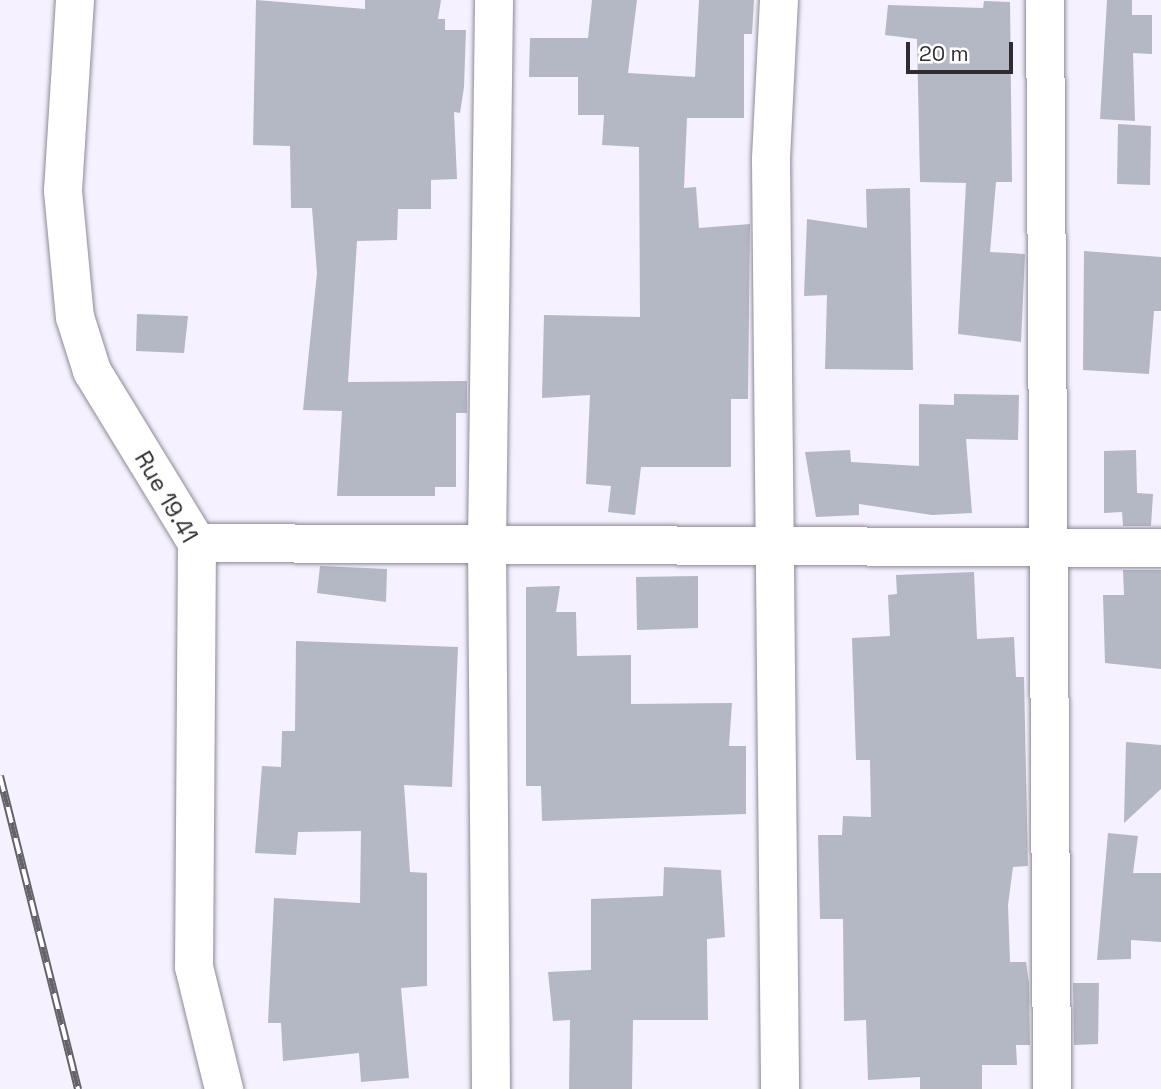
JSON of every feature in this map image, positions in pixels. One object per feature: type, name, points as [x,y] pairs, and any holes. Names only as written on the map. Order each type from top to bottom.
[{"type":"street","name":"Rue 19.41","points":[[75,0],[63,191],[75,317],[92,371],[197,542],[194,967],[225,1089]]},
{"type":"street","points":[[491,1089],[487,545],[494,0]]},
{"type":"street","points":[[779,0],[771,160],[778,542],[780,1089]]},
{"type":"street","points":[[1045,0],[1044,547],[1052,1089]]},
{"type":"street","points":[[197,542],[487,545],[778,542],[1161,548]]},
{"type":"building","points":[[256,0],[365,9],[365,0],[441,0],[438,19],[445,19],[445,30],[466,30],[464,87],[460,113],[454,112],[457,179],[431,180],[431,209],[398,209],[397,240],[357,241],[348,382],[467,381],[467,413],[456,413],[456,487],[435,487],[435,496],[337,496],[342,411],[303,410],[317,273],[312,208],[291,208],[290,146],[253,145]]},
{"type":"building","points":[[592,0],[637,0],[628,73],[695,77],[699,0],[754,0],[752,34],[744,34],[744,118],[687,118],[684,188],[696,187],[699,228],[750,224],[748,399],[731,399],[731,467],[641,467],[635,515],[608,512],[611,486],[586,484],[590,395],[542,398],[544,315],[640,317],[639,147],[602,145],[604,115],[578,115],[578,77],[529,77],[530,38],[588,38]]},
{"type":"building","points":[[1107,0],[1132,0],[1132,15],[1152,15],[1152,54],[1133,53],[1135,121],[1100,119]]},
{"type":"building","points":[[984,1],[1010,2],[1012,182],[996,182],[990,252],[1025,254],[1021,342],[958,334],[966,183],[920,182],[917,39],[885,35],[888,5],[983,8]]},
{"type":"building","points":[[1118,124],[1151,126],[1150,185],[1117,184]]},
{"type":"building","points":[[910,188],[913,370],[825,369],[827,295],[804,296],[807,219],[867,228],[866,189]]},
{"type":"building","points":[[1084,251],[1161,257],[1161,311],[1154,311],[1149,374],[1083,370]]},
{"type":"building","points":[[137,314],[188,316],[184,353],[136,351]]},
{"type":"building","points":[[954,394],[1019,395],[1018,440],[966,439],[972,513],[932,515],[859,504],[859,515],[816,517],[805,452],[850,450],[851,462],[919,466],[919,404],[954,405]]},
{"type":"building","points":[[1136,450],[1137,493],[1153,494],[1151,526],[1123,526],[1122,512],[1104,513],[1104,451]]},
{"type":"building","points":[[320,566],[387,569],[386,602],[317,593]]},
{"type":"building","points":[[1123,570],[1161,570],[1161,669],[1105,663],[1103,595],[1124,595]]},
{"type":"building","points":[[974,572],[977,639],[1014,637],[1016,677],[1024,677],[1028,866],[1013,867],[1008,905],[1010,962],[1026,962],[1030,1045],[1016,1045],[1017,1065],[982,1065],[982,1089],[920,1089],[920,1077],[868,1080],[866,1020],[844,1021],[843,919],[820,919],[818,835],[842,835],[843,816],[871,817],[870,760],[856,760],[852,638],[890,636],[888,595],[897,594],[896,575]]},
{"type":"building","points":[[698,576],[698,628],[637,630],[636,577]]},
{"type":"building","points":[[560,586],[556,612],[576,612],[577,656],[631,655],[631,704],[732,703],[729,746],[746,746],[746,814],[542,821],[541,786],[526,786],[526,587]]},
{"type":"building","points":[[296,641],[458,647],[452,787],[404,785],[410,872],[427,873],[427,986],[401,988],[409,1078],[361,1082],[359,1053],[283,1061],[281,1023],[268,1023],[274,898],[360,903],[361,831],[298,832],[296,855],[255,853],[262,766],[281,767],[282,731],[295,731]]},
{"type":"building","points":[[1126,742],[1161,745],[1161,789],[1124,823]]},
{"type":"building","points":[[1108,833],[1138,836],[1133,873],[1161,873],[1161,942],[1131,940],[1131,959],[1097,960]]},
{"type":"building","points":[[664,867],[721,870],[725,937],[707,939],[708,1020],[633,1020],[632,1089],[569,1089],[570,1020],[553,1021],[548,972],[591,970],[591,899],[663,896]]},
{"type":"building","points":[[1073,983],[1099,983],[1098,1044],[1074,1045]]},
{"type":"railway","points":[[0,776],[78,1089]]}]
